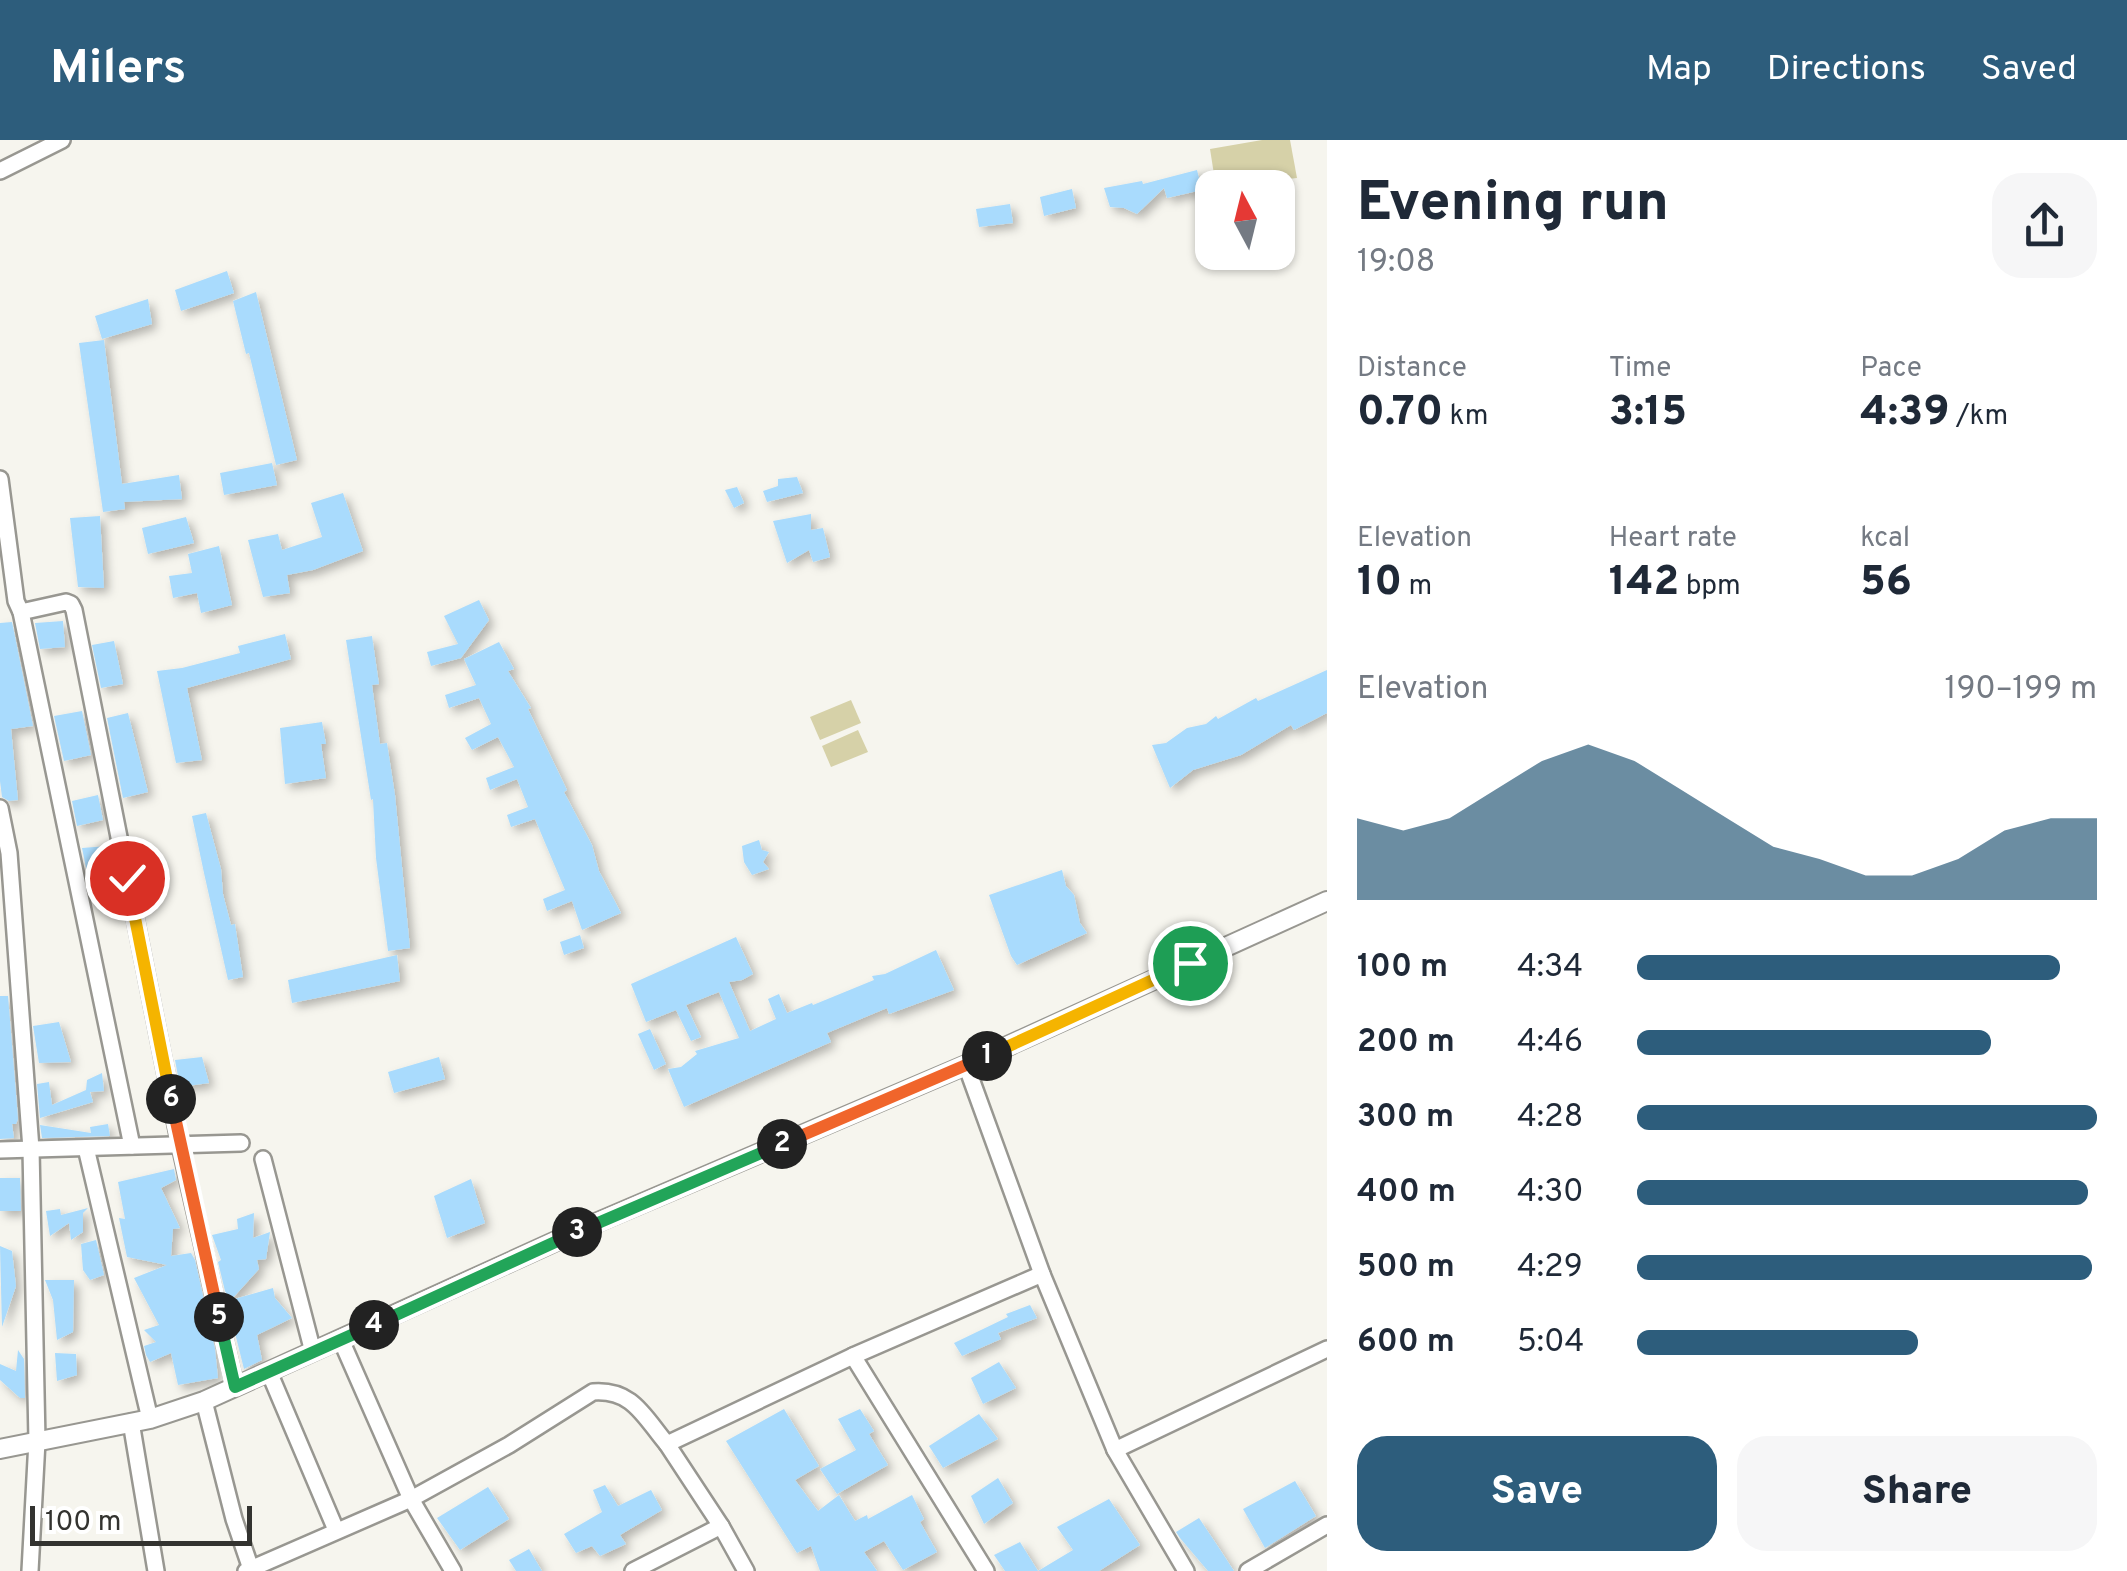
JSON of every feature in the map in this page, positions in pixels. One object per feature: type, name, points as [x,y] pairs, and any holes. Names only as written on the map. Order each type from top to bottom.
[{"type":"street","points":[[0,172],[62,140]]},
{"type":"street","points":[[0,480],[12,606],[132,1146]]},
{"type":"street","points":[[12,606],[66,602],[74,610],[180,1145],[235,1387]]},
{"type":"street","points":[[0,808],[9,853],[31,1149],[37,1442],[30,1571]]},
{"type":"street","points":[[0,1448],[150,1419],[204,1400],[598,1222],[966,1065],[1327,901]]},
{"type":"street","points":[[966,1065],[1042,1274],[1115,1450],[1186,1571]]},
{"type":"street","points":[[0,1150],[240,1143]]},
{"type":"street","points":[[86,1148],[150,1419]]},
{"type":"street","points":[[263,1160],[313,1352]]},
{"type":"street","points":[[666,1444],[853,1356],[1042,1274]]},
{"type":"street","points":[[341,1340],[411,1498],[453,1571]]},
{"type":"street","points":[[1115,1450],[1327,1348]]},
{"type":"street","points":[[853,1356],[986,1571]]},
{"type":"street","points":[[269,1372],[336,1530]]},
{"type":"street","points":[[204,1400],[248,1570],[411,1498],[509,1445],[593,1392],[608,1391],[626,1395],[666,1444],[746,1571]]},
{"type":"street","points":[[131,1422],[156,1571]]},
{"type":"street","points":[[1248,1571],[1327,1525]]},
{"type":"street","points":[[633,1571],[721,1526]]},
{"type":"shaded area","points":[[1262,140],[1290,140],[1297,178],[1295,170],[1213,170],[1210,149]]},
{"type":"shaded area","points":[[851,700],[861,723],[820,740],[810,717]]},
{"type":"shaded area","points":[[858,730],[868,752],[831,767],[822,746]]},
{"type":"building","points":[[1195,171],[1195,192],[1167,198],[1164,188],[1137,214],[1110,207],[1104,188],[1142,181],[1143,184]]},
{"type":"building","points":[[1072,189],[1076,208],[1044,216],[1040,197]]},
{"type":"building","points":[[1010,204],[1013,223],[979,227],[976,209]]},
{"type":"building","points":[[227,271],[234,293],[181,311],[175,290]]},
{"type":"building","points":[[256,292],[297,460],[276,465],[233,301]]},
{"type":"building","points":[[148,299],[152,324],[102,339],[95,316]]},
{"type":"building","points":[[104,340],[122,484],[179,475],[182,499],[124,502],[125,509],[103,512],[79,343]]},
{"type":"building","points":[[272,463],[277,485],[224,495],[220,473]]},
{"type":"building","points":[[797,477],[803,493],[767,502],[763,491],[778,486],[778,479]]},
{"type":"building","points":[[737,487],[744,503],[734,508],[725,490]]},
{"type":"building","points":[[343,493],[363,551],[313,570],[287,575],[290,593],[263,597],[248,540],[278,534],[282,550],[322,537],[311,503]]},
{"type":"building","points":[[811,514],[811,530],[823,528],[830,557],[813,562],[809,550],[787,563],[773,521]]},
{"type":"building","points":[[100,516],[104,588],[78,587],[70,518]]},
{"type":"building","points":[[186,517],[194,543],[148,554],[142,528]]},
{"type":"building","points":[[219,546],[232,605],[201,613],[197,593],[173,598],[169,576],[192,573],[188,554]]},
{"type":"building","points":[[479,600],[489,620],[461,658],[431,666],[427,652],[458,644],[444,616]]},
{"type":"building","points":[[63,621],[65,647],[40,649],[35,623]]},
{"type":"building","points":[[12,622],[33,726],[11,729],[18,800],[9,801],[2,797],[0,781],[0,623]]},
{"type":"building","points":[[285,634],[291,659],[187,688],[202,760],[176,763],[157,671],[240,653],[238,646]]},
{"type":"building","points":[[372,636],[379,684],[372,685],[380,744],[387,743],[395,795],[410,948],[388,951],[373,799],[346,640]]},
{"type":"building","points":[[114,641],[123,684],[101,688],[92,645]]},
{"type":"building","points":[[499,642],[514,669],[508,671],[531,708],[528,709],[567,790],[564,792],[621,913],[582,930],[572,901],[547,911],[543,899],[565,890],[535,819],[511,827],[507,815],[528,807],[517,779],[490,790],[486,778],[514,767],[498,737],[472,750],[465,738],[491,724],[479,698],[449,708],[445,695],[476,685],[464,659]]},
{"type":"building","points":[[1327,670],[1327,713],[1294,730],[1291,725],[1241,755],[1193,770],[1170,788],[1152,745],[1166,743],[1187,728],[1206,724],[1256,698],[1258,701]]},
{"type":"building","points":[[82,711],[91,755],[64,761],[54,716]]},
{"type":"building","points":[[128,713],[148,792],[123,798],[107,718]]},
{"type":"building","points":[[322,722],[326,778],[285,784],[280,728]]},
{"type":"building","points":[[98,795],[103,820],[77,826],[72,801]]},
{"type":"building","points":[[206,813],[231,925],[235,924],[243,977],[228,980],[192,816]]},
{"type":"building","points":[[759,840],[762,850],[769,852],[763,862],[769,869],[752,875],[744,862],[742,846]]},
{"type":"building","points":[[107,846],[114,899],[93,902],[82,848]]},
{"type":"building","points":[[1062,870],[1087,933],[1017,965],[989,895]]},
{"type":"building","points":[[580,935],[584,948],[564,955],[560,942]]},
{"type":"building","points":[[736,937],[753,974],[729,982],[750,1031],[776,1019],[768,999],[779,994],[787,1013],[874,980],[872,976],[885,974],[936,950],[954,990],[889,1014],[887,1008],[827,1033],[831,1042],[684,1107],[668,1069],[681,1067],[697,1054],[695,1051],[739,1038],[719,992],[686,1005],[701,1037],[691,1041],[676,1010],[646,1022],[631,984]]},
{"type":"building","points":[[397,955],[400,981],[292,1003],[288,980]]},
{"type":"building","points":[[0,996],[8,996],[18,1119],[12,1124],[14,1138],[0,1139]]},
{"type":"building","points":[[59,1022],[71,1062],[39,1063],[33,1026]]},
{"type":"building","points":[[650,1029],[666,1064],[654,1070],[638,1034]]},
{"type":"building","points":[[202,1057],[209,1083],[180,1087],[175,1060]]},
{"type":"building","points":[[439,1057],[445,1079],[394,1093],[388,1072]]},
{"type":"building","points":[[102,1073],[104,1091],[90,1092],[93,1102],[40,1118],[37,1084],[49,1082],[52,1105],[86,1090],[87,1080]]},
{"type":"building","points":[[108,1124],[110,1136],[42,1138],[40,1125],[91,1133],[90,1127]]},
{"type":"building","points":[[174,1169],[176,1180],[161,1188],[180,1228],[173,1229],[171,1256],[191,1253],[195,1260],[218,1378],[178,1385],[171,1353],[150,1362],[146,1355],[144,1346],[156,1342],[144,1330],[159,1325],[134,1278],[167,1265],[127,1257],[119,1218],[125,1219],[118,1182]]},
{"type":"building","points":[[0,1178],[20,1178],[21,1211],[0,1211]]},
{"type":"building","points":[[471,1179],[485,1223],[447,1238],[434,1196]]},
{"type":"building","points":[[88,1208],[83,1213],[83,1232],[71,1240],[69,1223],[50,1236],[46,1211],[60,1209],[61,1215]]},
{"type":"building","points":[[254,1213],[253,1238],[270,1232],[266,1259],[257,1260],[259,1269],[231,1300],[273,1288],[275,1298],[292,1318],[257,1335],[262,1360],[244,1369],[232,1321],[241,1320],[225,1291],[218,1262],[221,1260],[212,1235],[238,1229],[237,1219]]},
{"type":"building","points":[[96,1240],[104,1275],[90,1280],[83,1270],[81,1244]]},
{"type":"building","points":[[0,1246],[12,1251],[16,1286],[2,1327]]},
{"type":"building","points":[[45,1280],[74,1280],[73,1332],[57,1340],[53,1300]]},
{"type":"building","points":[[1030,1305],[1037,1318],[998,1333],[1001,1339],[962,1356],[954,1343]]},
{"type":"building","points":[[18,1350],[24,1359],[25,1398],[0,1380],[0,1364],[16,1371]]},
{"type":"building","points":[[55,1353],[76,1354],[77,1375],[57,1381]]},
{"type":"building","points":[[999,1362],[1016,1388],[983,1404],[971,1378]]},
{"type":"building","points":[[784,1409],[819,1466],[795,1480],[818,1511],[839,1495],[855,1521],[867,1515],[868,1519],[912,1495],[924,1519],[920,1522],[937,1552],[903,1570],[884,1541],[864,1552],[877,1571],[820,1571],[811,1546],[797,1553],[726,1441]]},
{"type":"building","points":[[860,1409],[874,1431],[869,1434],[888,1465],[837,1494],[820,1469],[856,1450],[838,1419]]},
{"type":"building","points":[[979,1414],[998,1439],[943,1468],[929,1446]]},
{"type":"building","points":[[998,1478],[1013,1503],[984,1524],[971,1496]]},
{"type":"building","points":[[1295,1481],[1316,1516],[1265,1548],[1243,1509]]},
{"type":"building","points":[[605,1485],[618,1506],[651,1490],[662,1510],[620,1535],[626,1544],[600,1556],[592,1546],[576,1553],[564,1534],[602,1512],[593,1490]]},
{"type":"building","points":[[488,1487],[509,1519],[460,1550],[437,1518]]},
{"type":"building","points":[[1109,1499],[1140,1545],[1099,1571],[1038,1571],[1073,1550],[1057,1527]]},
{"type":"building","points":[[1199,1518],[1234,1571],[1208,1571],[1176,1532]]},
{"type":"building","points":[[1020,1542],[1038,1571],[1005,1571],[994,1555]]},
{"type":"building","points":[[529,1549],[542,1571],[516,1571],[509,1560]]},
{"type":"route","points":[[127,878],[180,1145],[235,1387],[598,1222],[966,1065],[1190,963]]}]
